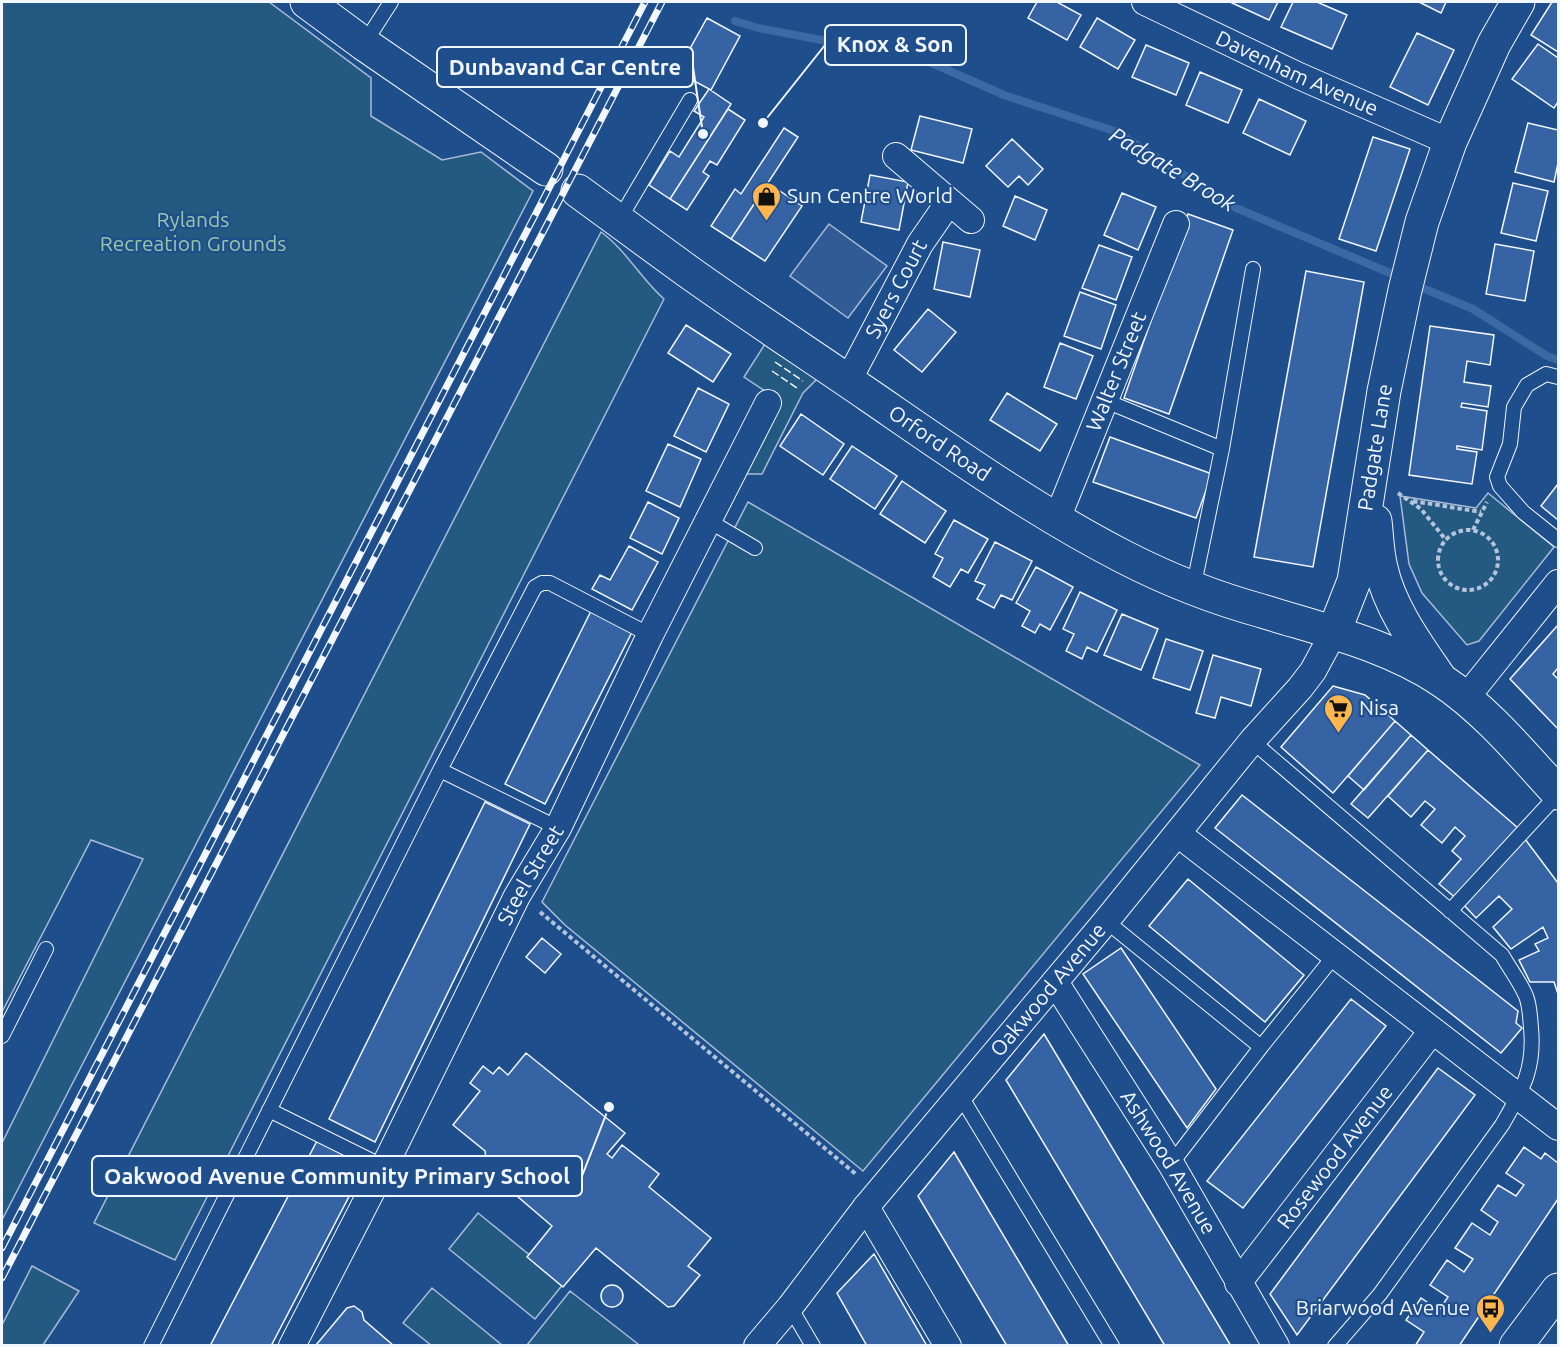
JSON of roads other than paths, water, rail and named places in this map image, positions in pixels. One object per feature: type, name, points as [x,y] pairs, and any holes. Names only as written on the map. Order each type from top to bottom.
[{"type":"main road","points":[[307,2],[546,169]]},
{"type":"main road","name":"Padgate Lane","points":[[1334,632],[1354,580],[1384,391],[1422,222],[1450,142],[1494,44],[1518,2]]},
{"type":"main road","name":"Orford Road","points":[[578,191],[687,271],[971,466],[1057,519],[1126,558],[1193,589],[1334,632]]},
{"type":"main road","points":[[1372,478],[1378,551],[1386,587],[1412,636],[1453,689],[1511,742],[1558,794]]},
{"type":"main road","points":[[1334,632],[1393,655],[1453,689]]},
{"type":"main road","points":[[1516,1346],[1558,1290]]},
{"type":"street","name":"Davenham Avenue","points":[[1145,2],[1299,76],[1450,142]]},
{"type":"street","points":[[896,156],[971,220]]},
{"type":"street","name":"Syers Court","points":[[849,381],[920,244],[949,202]]},
{"type":"street","name":"Walter Street","points":[[1057,519],[1176,224]]},
{"type":"street","name":"Steel Street","points":[[292,1346],[384,1167],[517,896],[558,828],[650,635],[768,403]]},
{"type":"street","points":[[1453,689],[1558,585]]},
{"type":"street","name":"Oakwood Avenue","points":[[757,1346],[873,1200],[1178,834],[1252,741],[1300,688],[1334,632]]},
{"type":"street","points":[[1178,834],[1558,1127]]},
{"type":"street","name":"Ashwood Avenue","points":[[1055,982],[1171,1164],[1276,1346]]},
{"type":"street","name":"Rosewood Avenue","points":[[1238,1283],[1432,1031]]},
{"type":"street","points":[[873,1200],[948,1346]]},
{"type":"lane","points":[[364,44],[391,2]]},
{"type":"lane","points":[[619,220],[690,100]]},
{"type":"lane","points":[[1193,589],[1222,449],[1252,269]]},
{"type":"lane","points":[[1558,377],[1546,375],[1527,385],[1514,406],[1510,444],[1497,477],[1500,486],[1523,512],[1558,540]]},
{"type":"lane","points":[[1106,401],[1222,449]]},
{"type":"lane","points":[[709,520],[755,548]]},
{"type":"lane","points":[[151,1346],[440,770],[535,587],[542,583],[550,583],[650,635]]},
{"type":"lane","points":[[1252,741],[1502,956],[1525,995],[1529,1007],[1533,1049],[1530,1068],[1519,1096],[1502,1125],[1380,1294],[1335,1346]]},
{"type":"lane","points":[[440,770],[558,828]]},
{"type":"lane","points":[[1450,910],[1558,794]]},
{"type":"lane","points":[[1106,921],[1261,1047]]},
{"type":"lane","points":[[2,1036],[46,949]]},
{"type":"lane","points":[[1171,1164],[1335,955]]},
{"type":"lane","points":[[960,1095],[1112,1346]]},
{"type":"lane","points":[[269,1110],[384,1167]]},
{"type":"lane","points":[[790,1307],[813,1346]]},
{"type":"waterway","name":"Padgate Brook","points":[[735,21],[758,28],[832,42],[900,49],[1004,95],[1117,132],[1236,208],[1402,278]]},
{"type":"waterway","name":"Padgate Brook","points":[[1413,284],[1473,309],[1547,356],[1558,360]]},
{"type":"railway","points":[[2,1248],[645,2]]},
{"type":"railway","points":[[2,1278],[662,2]]},
{"type":"place","name":"Knox & Son","points":[[763,123]]},
{"type":"place","name":"Dunbavand Car Centre","points":[[703,134]]},
{"type":"place","name":"Sun Centre World","points":[[766,222]]},
{"type":"place","name":"Nisa","points":[[1338,734]]},
{"type":"place","name":"Oakwood Avenue Community Primary School","points":[[609,1107]]},
{"type":"place","name":"Briarwood Avenue","points":[[1491,1334]]},
{"type":"park label","name":"Rylands Recreation Grounds","points":[[193,232]]}]
